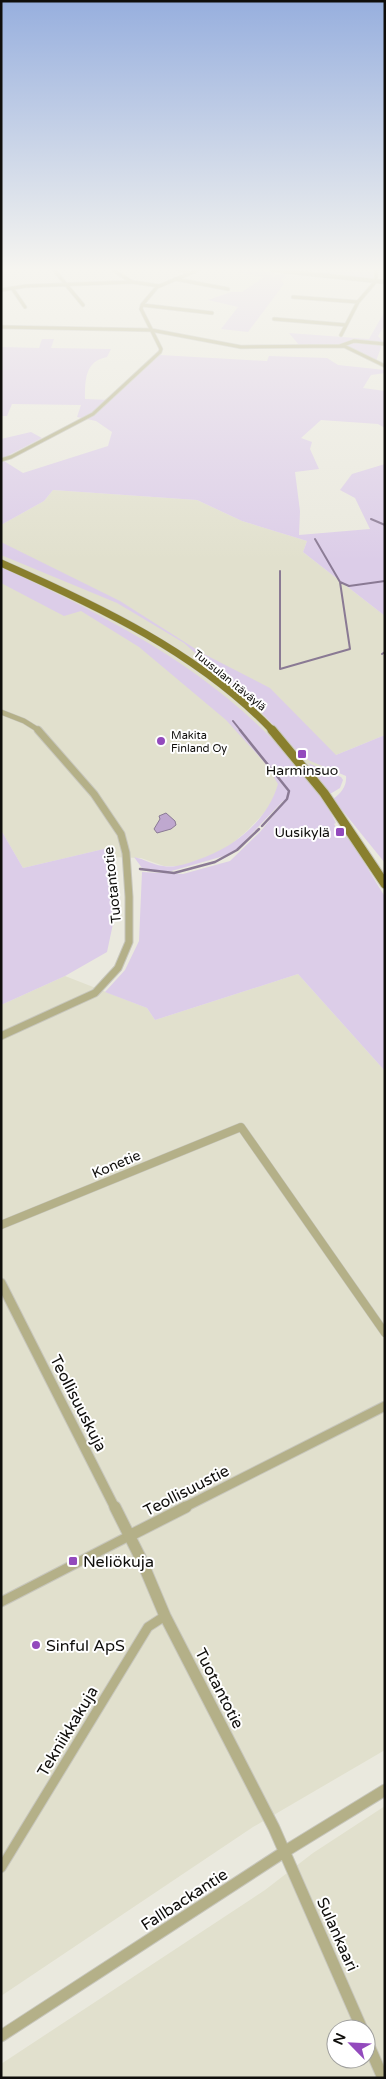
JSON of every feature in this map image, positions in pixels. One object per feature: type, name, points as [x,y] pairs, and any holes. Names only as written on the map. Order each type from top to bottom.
[{"type":"main road","name":"Tuusulan itäväylä","points":[[1,563],[84,600],[142,631],[198,668],[251,710],[309,773],[385,884]]},
{"type":"street","points":[[1,460],[11,457],[99,409],[144,367]]},
{"type":"street","name":"Tuotantotie","points":[[1,712],[36,728],[52,744],[118,828],[128,871],[132,927],[129,943],[120,965],[107,982],[95,992],[1,1036]]},
{"type":"street","name":"Konetie","points":[[1,1225],[241,1127],[385,1333]]},
{"type":"street","name":"Teollisuuskuja","points":[[1,1283],[129,1536]]},
{"type":"street","name":"Teollisuustie","points":[[1,1602],[385,1406]]},
{"type":"street","name":"Tuotantotie","points":[[129,1536],[141,1559],[165,1616],[274,1828],[284,1852]]},
{"type":"street","name":"Tekniikkakuja","points":[[1,1868],[148,1627],[165,1616]]},
{"type":"street","name":"Fallbackantie","points":[[1,2036],[284,1852],[385,1790]]},
{"type":"street","name":"Sulankaari","points":[[284,1852],[358,2019]]},
{"type":"street","points":[[376,2062],[383,2078]]},
{"type":"shaded area","points":[[1,367],[90,367],[86,378],[85,399],[111,400],[147,367],[357,367],[385,370],[385,373],[371,375],[363,388],[385,391],[385,428],[378,424],[321,420],[301,438],[312,442],[310,449],[319,469],[295,472],[300,511],[299,535],[370,529],[355,498],[340,490],[352,474],[385,464],[385,616],[303,552],[307,541],[242,521],[197,500],[53,490],[44,501],[1,525],[1,439],[31,432],[42,438],[9,455],[4,461],[23,473],[108,446],[112,432],[96,421],[77,417],[81,405],[12,404],[7,416],[1,416]]},
{"type":"shaded area","points":[[53,490],[197,500],[242,521],[307,541],[303,552],[385,616],[385,735],[336,755],[315,788],[274,798],[266,811],[248,830],[227,848],[210,856],[181,866],[164,866],[141,858],[110,857],[108,848],[23,868],[1,830],[1,525],[44,501]]},
{"type":"shaded area","points":[[1,542],[120,601],[202,653],[270,688],[336,755],[385,735],[385,863],[333,799],[343,789],[346,783],[346,776],[308,760],[302,753],[299,753],[261,712],[184,643],[117,603],[1,555]]},
{"type":"shaded area","points":[[1,567],[121,627],[196,674],[231,701],[264,731],[312,785],[327,807],[341,835],[344,835],[353,844],[385,897],[385,1071],[298,974],[155,1020],[147,1008],[105,992],[125,970],[139,941],[142,872],[183,874],[230,861],[260,832],[285,801],[237,849],[224,856],[168,872],[142,868],[134,857],[159,865],[180,865],[210,855],[236,841],[257,822],[266,810],[278,784],[265,763],[226,720],[139,647],[81,611],[64,616],[1,583]]},
{"type":"shaded area","points":[[308,763],[341,777],[343,780],[340,788],[330,794]]},
{"type":"shaded area","points":[[166,813],[175,821],[176,825],[171,829],[157,833],[154,829],[160,819],[159,816]]},
{"type":"shaded area","points":[[1,830],[23,868],[108,848],[114,919],[107,952],[65,976],[1,1005]]},
{"type":"shaded area","points":[[298,974],[385,1071],[385,1750],[253,1827],[1,1996],[1,1005],[65,976],[147,1008],[155,1020]]},
{"type":"shaded area","points":[[385,1806],[385,2078],[1,2078],[1,2064],[265,1890],[313,1853]]},
{"type":"waterway","points":[[371,519],[385,525]]},
{"type":"waterway","points":[[315,539],[340,582]]},
{"type":"waterway","points":[[280,571],[280,669],[350,649],[340,582]]},
{"type":"waterway","points":[[340,582],[349,586],[385,581]]},
{"type":"waterway","points":[[233,721],[241,731]]},
{"type":"waterway","points":[[240,730],[289,791],[287,799],[262,826]]},
{"type":"waterway","points":[[140,869],[174,873],[215,862],[237,850],[259,829]]},
{"type":"place","name":"Makita Finland Oy","points":[[161,741]]},
{"type":"place","name":"Harminsuo","points":[[302,754]]},
{"type":"place","name":"Uusikylä","points":[[340,832]]},
{"type":"place","name":"Neliökuja","points":[[73,1561]]},
{"type":"place","name":"Sinful ApS","points":[[36,1645]]}]
